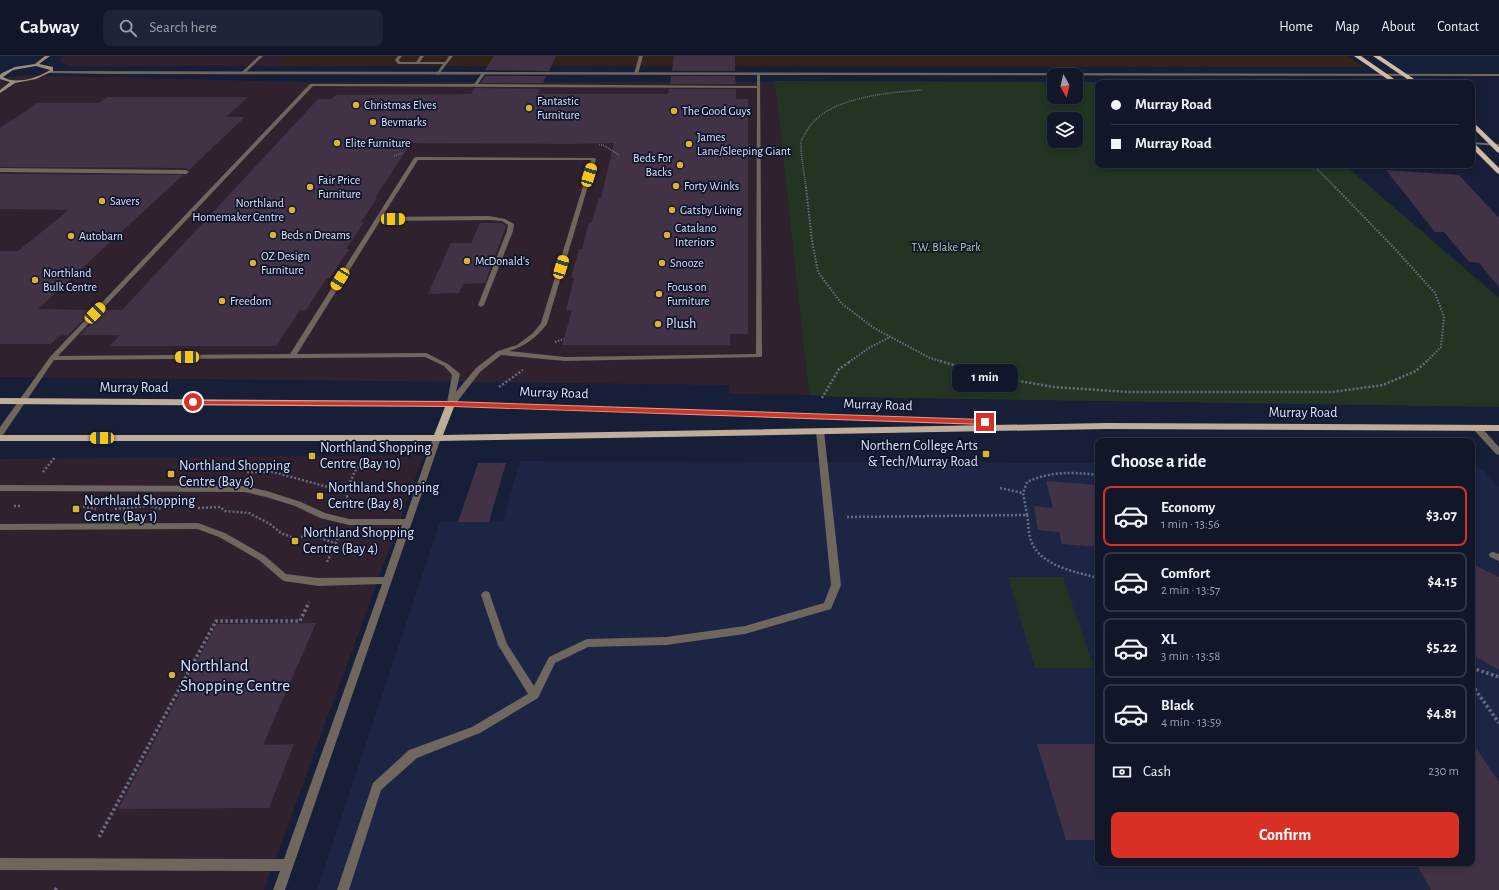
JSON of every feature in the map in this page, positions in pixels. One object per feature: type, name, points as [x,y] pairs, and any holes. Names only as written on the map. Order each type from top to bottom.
[{"type":"highway","points":[[1357,56],[1392,80]]},
{"type":"highway","points":[[1376,56],[1412,80]]},
{"type":"highway","points":[[1475,126],[1496,145],[1499,151]]},
{"type":"highway","points":[[1475,147],[1499,172]]},
{"type":"main road","points":[[36,65],[48,56]]},
{"type":"main road","points":[[36,65],[49,66],[52,68],[51,72],[32,79],[14,81],[2,79],[0,77],[2,73],[22,67],[36,65]]},
{"type":"main road","points":[[0,92],[14,81]]},
{"type":"main road","name":"Murray Road","points":[[0,401],[451,404],[1107,426]]},
{"type":"main road","points":[[437,438],[451,404]]},
{"type":"main road","name":"Murray Road","points":[[0,438],[437,438],[1107,426],[1499,428]]},
{"type":"street","points":[[243,73],[261,56]]},
{"type":"street","points":[[400,56],[396,60],[398,63],[445,63]]},
{"type":"street","points":[[417,63],[422,56]]},
{"type":"street","points":[[438,74],[451,56]]},
{"type":"street","points":[[636,74],[641,56]]},
{"type":"street","points":[[51,72],[1499,75]]},
{"type":"street","points":[[475,86],[483,74]]},
{"type":"street","points":[[500,352],[565,359],[759,356],[759,74]]},
{"type":"street","points":[[0,432],[52,358],[312,85],[759,87]]},
{"type":"street","points":[[1475,144],[1496,145]]},
{"type":"street","points":[[292,356],[416,158],[594,159],[544,324],[535,334],[519,346],[500,352],[478,370],[451,404]]},
{"type":"street","points":[[0,170],[186,172]]},
{"type":"street","points":[[378,219],[488,218],[508,221],[511,224],[510,231],[481,306]]},
{"type":"street","points":[[52,358],[426,355],[446,365],[456,374],[451,404]]},
{"type":"street","points":[[1477,428],[1499,452]]},
{"type":"street","points":[[343,890],[376,787],[413,754],[476,730],[534,695],[552,660],[587,642],[666,641],[745,630],[828,606],[836,585],[820,431]]},
{"type":"street","points":[[279,890],[437,438]]},
{"type":"street","points":[[0,488],[245,489],[298,504],[323,516],[349,522],[407,522]]},
{"type":"street","points":[[0,527],[198,526],[222,535],[262,558],[284,577],[318,582],[387,580]]},
{"type":"street","points":[[486,595],[503,645],[534,695]]},
{"type":"street","points":[[0,864],[287,865]]},
{"type":"path","points":[[925,90],[894,92],[841,104],[823,115],[808,128],[801,142],[812,241],[818,272],[841,303],[874,328],[930,358],[992,376],[1053,387],[1129,392],[1332,392],[1383,385],[1416,371],[1441,347],[1444,318],[1435,293],[1395,249],[1316,168]]},
{"type":"path","points":[[822,398],[839,369],[869,348],[890,336]]},
{"type":"path","points":[[42,473],[55,457]]},
{"type":"path","points":[[350,510],[346,492],[355,471],[368,457]]},
{"type":"path","points":[[1095,475],[1063,472],[1041,475],[1027,482],[1023,493],[1032,545],[1038,553],[1049,560],[1077,572],[1095,577]]},
{"type":"path","points":[[1000,488],[1023,493]]},
{"type":"path","points":[[846,517],[1028,516]]},
{"type":"path","points":[[327,562],[340,534]]},
{"type":"path","points":[[99,837],[216,621],[300,621],[309,602]]},
{"type":"path","points":[[1475,669],[1499,677]]},
{"type":"path","points":[[1475,689],[1499,723]]},
{"type":"path","points":[[55,890],[58,886]]},
{"type":"shaded area","points":[[64,56],[289,56],[278,66],[70,66],[62,63],[61,58]]},
{"type":"shaded area","points":[[289,56],[1348,56],[1364,67],[278,66]]},
{"type":"shaded area","points":[[26,75],[304,82],[776,82],[809,395],[729,394],[730,385],[0,377],[0,78]]},
{"type":"shaded area","name":"Northland Shopping Centre","points":[[424,455],[264,890],[0,890],[0,459]]},
{"type":"shaded area","points":[[520,461],[1095,463],[1095,866],[1475,866],[1475,466],[1483,470],[1499,487],[1499,890],[317,890],[440,522],[503,521]]},
{"type":"green space","name":"T.W. Blake Park","points":[[775,81],[1047,82],[1047,104],[1083,104],[1083,82],[1095,82],[1095,168],[1348,168],[1499,298],[1499,407],[838,397],[809,395]]},
{"type":"green space","points":[[1008,577],[1063,577],[1094,668],[1035,668]]},
{"type":"building","points":[[494,56],[556,56],[549,71],[485,70]]},
{"type":"building","points":[[674,56],[735,56],[735,71],[672,71]]},
{"type":"building","points":[[485,76],[546,76],[543,83],[481,83]]},
{"type":"building","points":[[671,76],[735,76],[736,84],[670,84]]},
{"type":"building","name":"Northland Homemaker Centre","points":[[475,88],[540,89],[538,94],[668,94],[669,89],[736,89],[736,99],[748,99],[748,334],[730,334],[730,345],[562,345],[572,310],[566,310],[574,278],[571,278],[579,249],[582,249],[589,222],[592,222],[599,198],[601,198],[614,143],[411,143],[375,198],[377,198],[361,222],[364,222],[346,249],[349,249],[330,278],[327,278],[306,310],[300,310],[276,346],[110,346],[120,335],[80,335],[104,310],[122,310],[318,99],[331,99],[336,95],[471,94]]},
{"type":"building","points":[[107,97],[248,97],[226,117],[245,117],[189,170],[186,168],[0,167],[0,128],[38,103],[99,103]]},
{"type":"building","points":[[1386,170],[1459,175],[1499,218],[1499,287],[1479,263],[1469,262],[1444,232],[1435,232]]},
{"type":"building","name":"Northland Bulk Centre","points":[[0,174],[183,175],[38,309],[93,310],[68,335],[59,336],[51,344],[0,344],[0,251],[18,251],[69,210],[0,209]]},
{"type":"building","points":[[480,223],[502,223],[506,226],[485,283],[463,284],[459,293],[428,294],[451,243],[471,243]]},
{"type":"building","points":[[478,463],[506,463],[489,522],[458,522]]},
{"type":"building","points":[[1046,481],[1095,485],[1095,547],[1062,544],[1059,532],[1038,530],[1034,506],[1053,508]]},
{"type":"building","points":[[1475,565],[1499,577],[1499,670],[1475,657]]},
{"type":"building","points":[[316,623],[263,745],[294,744],[269,808],[118,809],[217,624]]},
{"type":"building","points":[[1037,744],[1095,744],[1095,840],[1066,840]]},
{"type":"building","points":[[1475,746],[1499,782],[1499,890],[1431,890],[1418,866],[1475,866]]},
{"type":"place","name":"Christmas Elves","points":[[356,105]]},
{"type":"place","name":"Fantastic Furniture","points":[[529,108]]},
{"type":"place","name":"The Good Guys","points":[[674,111]]},
{"type":"place","name":"Bevmarks","points":[[373,122]]},
{"type":"place","name":"Elite Furniture","points":[[337,143]]},
{"type":"place","name":"James Lane/Sleeping Giant","points":[[689,144]]},
{"type":"place","name":"Beds For Backs","points":[[680,165]]},
{"type":"place","name":"Forty Winks","points":[[676,186]]},
{"type":"place","name":"Fair Price Furniture","points":[[310,187]]},
{"type":"place","name":"Savers","points":[[102,201]]},
{"type":"place","name":"Northland Homemaker Centre","points":[[292,210]]},
{"type":"place","name":"Gatsby Living","points":[[672,210]]},
{"type":"place","name":"Beds n Dreams","points":[[273,235]]},
{"type":"place","name":"Catalano Interiors","points":[[667,235]]},
{"type":"place","name":"Autobarn","points":[[71,236]]},
{"type":"place","name":"McDonald's","points":[[467,261]]},
{"type":"place","name":"OZ Design Furniture","points":[[253,263]]},
{"type":"place","name":"Snooze","points":[[662,263]]},
{"type":"place","name":"Northland Bulk Centre","points":[[35,280]]},
{"type":"place","name":"Focus on Furniture","points":[[659,294]]},
{"type":"place","name":"Freedom","points":[[222,301]]},
{"type":"place","name":"Plush","points":[[658,324]]},
{"type":"place","name":"Northern College Arts & Tech/Murray Road","points":[[986,454]]},
{"type":"place","name":"Northland Shopping Centre (Bay 10)","points":[[312,456]]},
{"type":"place","name":"Northland Shopping Centre (Bay 6)","points":[[171,474]]},
{"type":"place","name":"Northland Shopping Centre (Bay 8)","points":[[320,496]]},
{"type":"place","name":"Northland Shopping Centre (Bay 1)","points":[[76,509]]},
{"type":"place","name":"Northland Shopping Centre (Bay 4)","points":[[295,541]]},
{"type":"place","name":"Northland Shopping Centre","points":[[172,675]]},
{"type":"route","points":[[193,402],[451,404],[985,422]]}]
